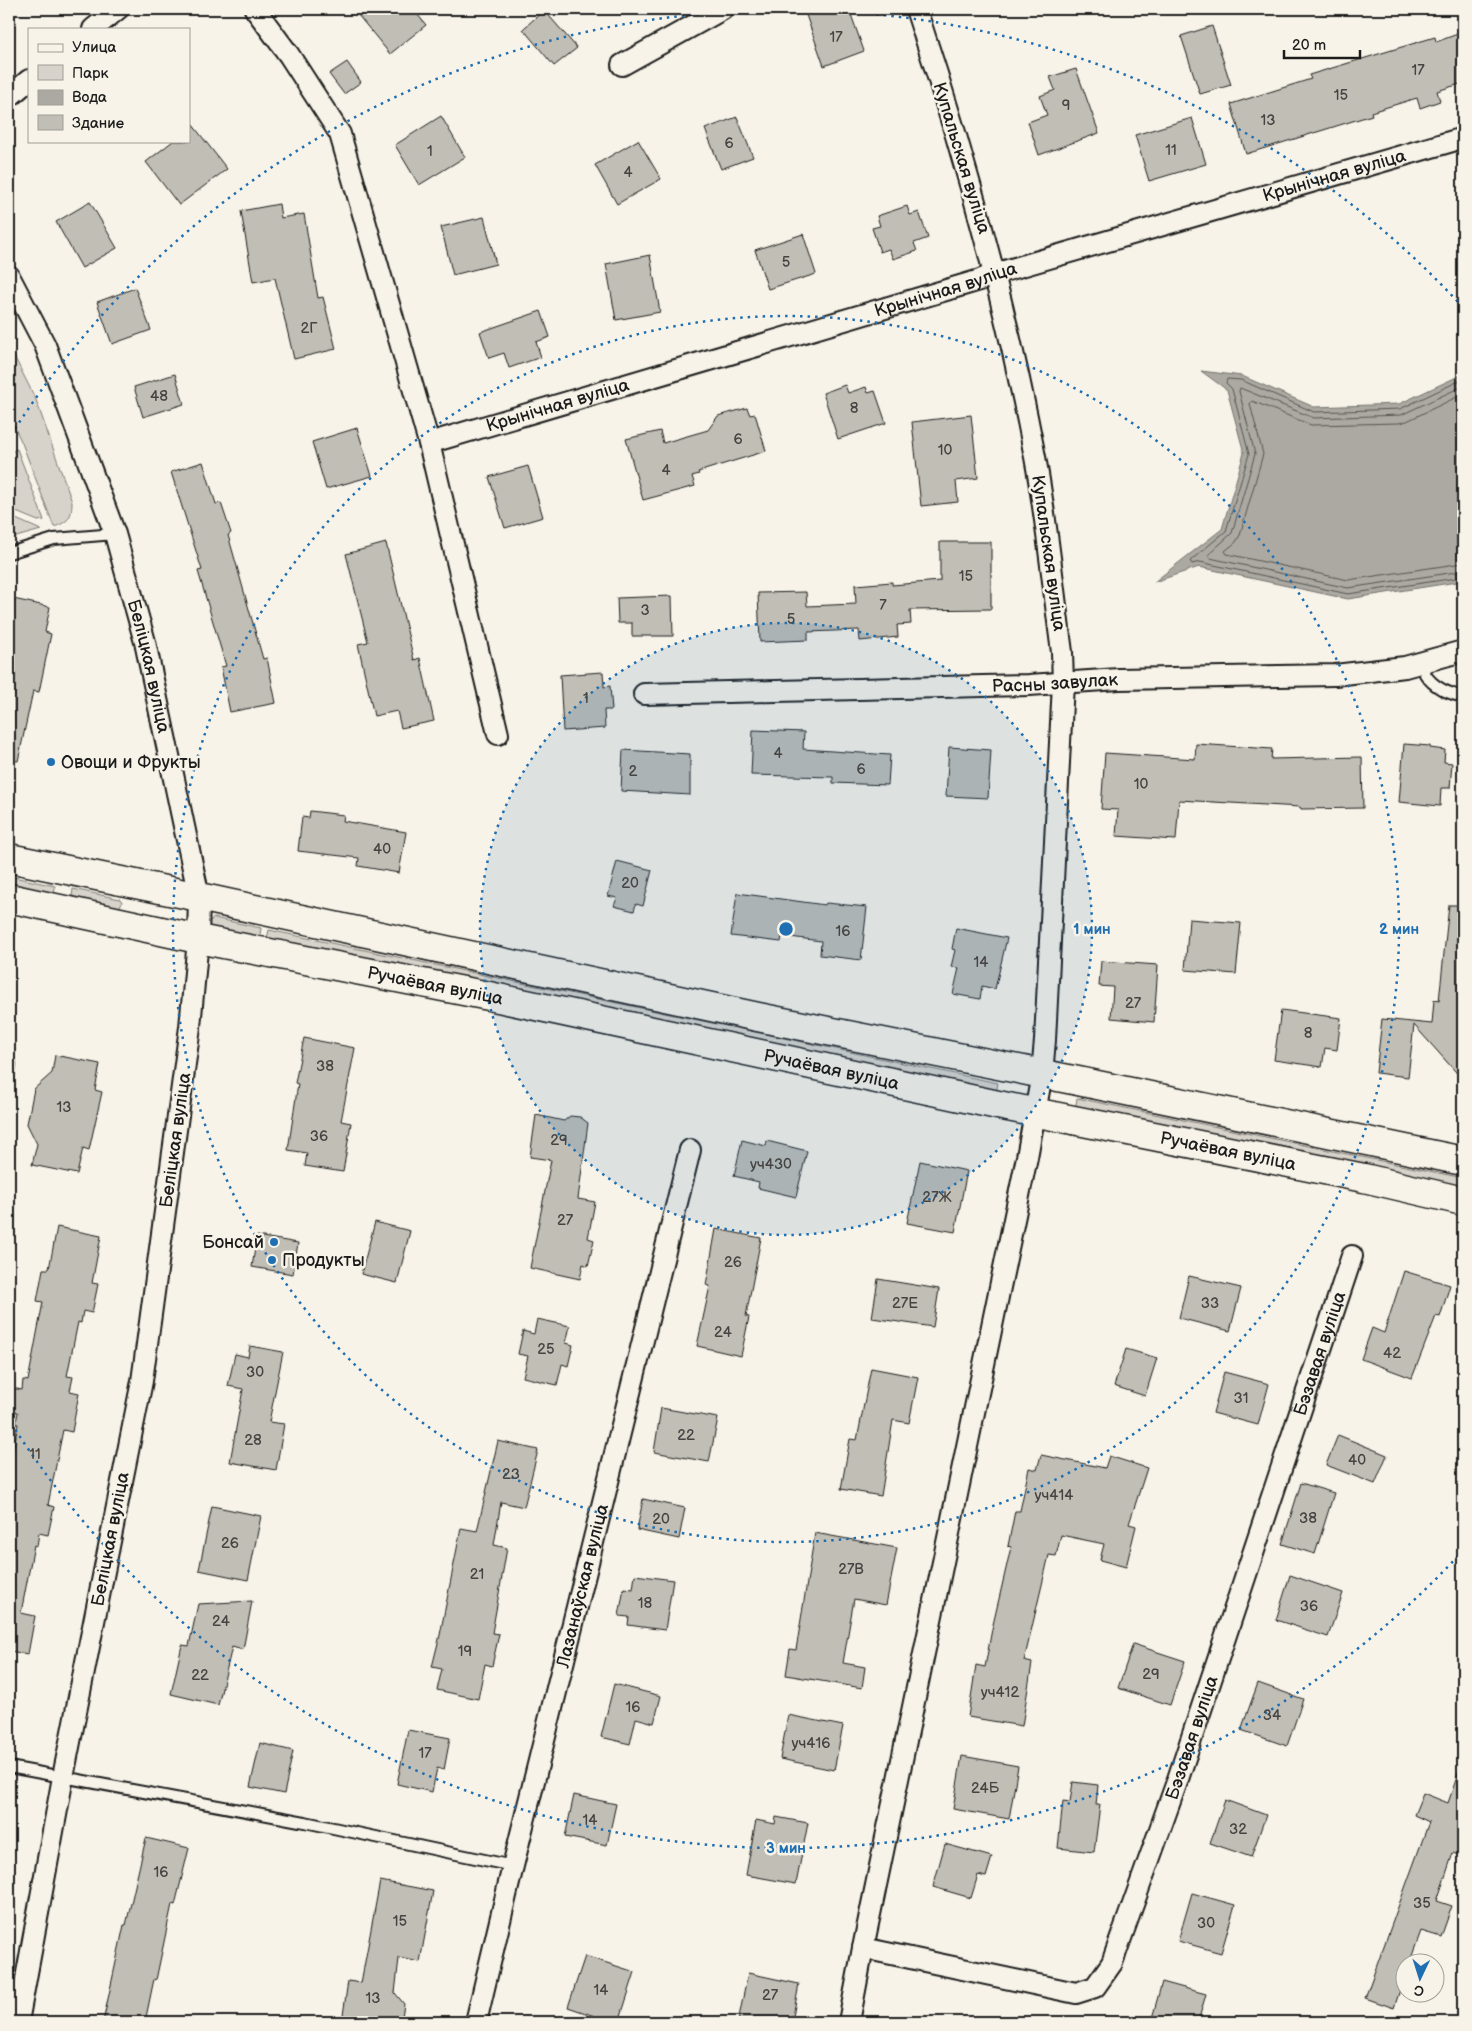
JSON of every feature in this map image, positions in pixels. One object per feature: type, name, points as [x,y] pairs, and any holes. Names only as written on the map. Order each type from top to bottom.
[{"type":"main road","name":"Ручаёвая вуліца","points":[[9,858],[748,1015],[1463,1161]]},
{"type":"main road","name":"Ручаёвая вуліца","points":[[9,898],[198,939],[489,996],[1035,1113],[1364,1178],[1463,1201]]},
{"type":"street","points":[[94,28],[118,9]]},
{"type":"street","points":[[255,9],[289,55],[340,134],[429,443],[498,734]]},
{"type":"street","points":[[622,65],[723,9]]},
{"type":"street","name":"Купальская вуліца","points":[[916,9],[988,245],[1002,300],[1035,459],[1062,652],[1063,684],[1042,1074],[1035,1113]]},
{"type":"street","points":[[9,96],[28,81]]},
{"type":"street","name":"Крынічная вуліца","points":[[429,443],[971,283],[994,274],[1463,138]]},
{"type":"street","name":"Беліцкая вуліца","points":[[9,276],[45,345],[115,534],[145,642],[199,897],[198,939],[190,1027],[142,1381],[63,1777],[18,2022]]},
{"type":"street","name":"Расны завулак","points":[[644,694],[1063,684],[1119,679],[1335,675],[1405,667],[1463,651]]},
{"type":"street","points":[[849,2022],[1035,1113]]},
{"type":"street","name":"Лазанаўская вуліца","points":[[476,2022],[690,1150]]},
{"type":"street","name":"Бэзавая вуліца","points":[[863,1948],[1076,1993],[1096,1987],[1112,1963],[1175,1788],[1352,1256]]},
{"type":"lane","points":[[9,553],[54,539],[115,534]]},
{"type":"lane","points":[[1425,674],[1431,683],[1450,694],[1463,697]]},
{"type":"lane","points":[[9,1767],[305,1822],[513,1866]]},
{"type":"green space","points":[[9,346],[36,400],[72,502],[68,519],[54,527],[22,443],[9,416]]},
{"type":"green space","points":[[17,449],[44,520],[38,521],[9,509],[9,453]]},
{"type":"green space","points":[[9,516],[41,530],[9,539]]},
{"type":"green space","points":[[9,876],[55,886],[54,895],[9,885]]},
{"type":"green space","points":[[73,889],[120,899],[122,902],[119,908],[72,898]]},
{"type":"green space","points":[[214,918],[261,928],[259,941],[211,931],[208,926],[209,921]]},
{"type":"green space","points":[[269,930],[998,1083],[996,1094],[266,943]]},
{"type":"green space","points":[[1077,1098],[1463,1178],[1463,1193],[1075,1111]]},
{"type":"water","points":[[1201,371],[1242,376],[1314,407],[1399,404],[1463,374],[1463,581],[1348,599],[1199,567],[1154,582],[1222,529],[1244,453],[1227,390]]},
{"type":"building","points":[[353,9],[413,9],[426,25],[390,54]]},
{"type":"building","points":[[823,9],[849,9],[864,51],[824,66],[806,15]]},
{"type":"building","points":[[544,10],[577,48],[554,66],[523,29]]},
{"type":"building","points":[[1212,26],[1231,85],[1200,94],[1181,36]]},
{"type":"building","points":[[1463,32],[1463,83],[1437,91],[1440,101],[1420,108],[1417,98],[1371,112],[1372,115],[1246,154],[1231,104],[1311,79],[1309,75],[1435,37],[1436,42]]},
{"type":"building","points":[[347,62],[361,82],[344,94],[329,74]]},
{"type":"building","points":[[1076,69],[1099,133],[1039,155],[1028,122],[1047,115],[1040,96],[1055,90],[1050,77]]},
{"type":"building","points":[[441,116],[465,157],[419,185],[395,145]]},
{"type":"building","points":[[737,117],[753,157],[721,169],[705,129]]},
{"type":"building","points":[[1192,118],[1206,164],[1149,181],[1135,135]]},
{"type":"building","points":[[190,121],[227,169],[179,205],[146,162],[172,142],[190,142]]},
{"type":"building","points":[[638,140],[661,179],[617,204],[595,165]]},
{"type":"building","points":[[90,202],[117,248],[82,268],[56,222]]},
{"type":"building","points":[[279,204],[281,218],[304,214],[318,298],[323,297],[336,349],[294,359],[275,278],[253,282],[241,211]]},
{"type":"building","points":[[907,206],[910,215],[919,212],[928,238],[914,243],[917,251],[893,259],[889,249],[880,252],[872,228],[880,226],[877,216]]},
{"type":"building","points":[[484,217],[496,264],[453,275],[441,227]]},
{"type":"building","points":[[803,234],[816,274],[768,289],[755,250]]},
{"type":"building","points":[[650,255],[660,312],[616,320],[606,264]]},
{"type":"building","points":[[135,288],[151,330],[112,344],[97,302]]},
{"type":"building","points":[[541,311],[550,337],[536,342],[541,357],[509,368],[504,353],[489,358],[480,332]]},
{"type":"building","points":[[175,374],[184,404],[143,417],[134,387]]},
{"type":"building","points":[[845,385],[848,393],[866,387],[868,393],[875,391],[886,423],[838,439],[823,393]]},
{"type":"building","points":[[747,408],[750,415],[755,414],[766,451],[698,472],[699,474],[692,476],[695,486],[643,500],[626,439],[660,431],[663,443],[708,430],[718,416]]},
{"type":"building","points":[[971,415],[978,478],[956,481],[958,502],[921,506],[912,422]]},
{"type":"building","points":[[357,428],[372,476],[326,489],[312,442]]},
{"type":"building","points":[[203,462],[216,504],[221,503],[231,533],[228,535],[263,659],[267,658],[276,703],[230,712],[221,667],[226,666],[198,571],[202,570],[171,472]]},
{"type":"building","points":[[528,466],[543,517],[505,528],[489,477]]},
{"type":"building","points":[[940,542],[991,542],[991,609],[910,610],[911,624],[897,625],[898,637],[860,641],[859,630],[808,632],[808,640],[760,642],[758,593],[806,592],[807,606],[856,604],[855,585],[892,582],[892,585],[940,581]]},
{"type":"building","points":[[386,543],[414,660],[420,658],[434,721],[401,728],[397,711],[374,716],[358,644],[368,642],[346,554]]},
{"type":"building","points":[[672,596],[673,636],[632,636],[632,623],[618,623],[617,598]]},
{"type":"building","points":[[9,598],[50,607],[45,632],[51,634],[39,692],[33,691],[18,761],[9,760]]},
{"type":"building","points":[[603,672],[604,687],[610,686],[612,710],[604,710],[605,728],[563,731],[560,675]]},
{"type":"building","points":[[753,730],[804,732],[803,749],[890,755],[888,785],[833,783],[833,777],[751,775]]},
{"type":"building","points":[[1196,744],[1272,749],[1271,759],[1362,757],[1363,808],[1301,809],[1300,807],[1179,800],[1176,840],[1116,836],[1118,810],[1101,809],[1105,753],[1195,759]]},
{"type":"building","points":[[1404,744],[1430,746],[1430,748],[1445,750],[1444,762],[1452,763],[1450,788],[1441,788],[1440,806],[1399,802]]},
{"type":"building","points":[[949,747],[991,750],[988,798],[946,796]]},
{"type":"building","points":[[623,750],[690,754],[690,795],[621,791]]},
{"type":"building","points":[[310,811],[344,815],[343,821],[406,832],[399,873],[358,866],[359,858],[298,851],[302,817],[309,818]]},
{"type":"building","points":[[617,861],[652,870],[643,906],[636,904],[634,911],[614,906],[617,898],[608,896]]},
{"type":"building","points":[[737,893],[825,905],[826,903],[867,907],[861,960],[820,955],[821,941],[782,936],[781,942],[731,936]]},
{"type":"building","points":[[1449,905],[1463,905],[1463,1080],[1414,1025],[1408,1077],[1376,1073],[1382,1019],[1432,1024],[1434,1000],[1439,1001]]},
{"type":"building","points":[[1189,919],[1241,923],[1236,974],[1185,970]]},
{"type":"building","points":[[956,928],[1007,938],[995,989],[982,986],[980,999],[953,994],[959,968],[951,967],[955,950],[952,949]]},
{"type":"building","points":[[1101,961],[1158,965],[1154,1022],[1111,1018],[1113,987],[1099,986]]},
{"type":"building","points":[[1281,1010],[1341,1018],[1337,1050],[1325,1048],[1322,1067],[1274,1060]]},
{"type":"building","points":[[304,1038],[355,1048],[341,1121],[351,1123],[343,1172],[305,1166],[307,1153],[288,1150],[298,1084],[295,1083]]},
{"type":"building","points":[[55,1055],[100,1064],[95,1090],[102,1092],[89,1150],[83,1148],[77,1174],[32,1165],[37,1144],[27,1124],[34,1089],[52,1073]]},
{"type":"building","points":[[536,1115],[564,1121],[570,1116],[580,1117],[588,1123],[578,1199],[595,1202],[588,1238],[594,1240],[588,1266],[583,1264],[580,1279],[530,1268],[551,1160],[530,1157]]},
{"type":"building","points":[[742,1140],[766,1146],[767,1141],[807,1151],[796,1197],[758,1188],[759,1182],[734,1176]]},
{"type":"building","points":[[920,1161],[967,1171],[955,1232],[907,1223]]},
{"type":"building","points":[[375,1222],[410,1231],[397,1283],[361,1274]]},
{"type":"building","points":[[57,1227],[101,1236],[92,1283],[98,1284],[92,1313],[83,1311],[81,1323],[78,1322],[67,1376],[73,1377],[70,1391],[79,1393],[72,1432],[63,1430],[48,1505],[54,1507],[48,1535],[39,1533],[37,1546],[34,1545],[21,1613],[35,1616],[28,1654],[9,1651],[9,1474],[18,1424],[16,1423],[18,1412],[9,1410],[9,1408],[12,1388],[22,1390],[23,1380],[28,1381],[43,1302],[37,1301],[43,1269],[49,1269]]},
{"type":"building","points":[[716,1229],[761,1238],[746,1316],[749,1317],[741,1356],[697,1346],[710,1286],[706,1285]]},
{"type":"building","points":[[257,1236],[298,1243],[293,1274],[252,1267]]},
{"type":"building","points":[[1404,1271],[1450,1285],[1440,1317],[1436,1316],[1412,1378],[1361,1359],[1372,1328],[1384,1333]]},
{"type":"building","points":[[1189,1276],[1241,1288],[1230,1331],[1179,1318]]},
{"type":"building","points":[[878,1279],[939,1289],[933,1327],[872,1318]]},
{"type":"building","points":[[537,1319],[570,1326],[566,1343],[573,1345],[568,1366],[562,1364],[557,1385],[523,1377],[528,1356],[518,1354],[523,1331],[534,1334]]},
{"type":"building","points":[[250,1346],[283,1352],[269,1422],[284,1424],[276,1470],[230,1462],[243,1389],[228,1386],[235,1354],[248,1357]]},
{"type":"building","points":[[1126,1349],[1157,1358],[1145,1396],[1114,1386]]},
{"type":"building","points":[[871,1368],[918,1377],[909,1423],[893,1420],[881,1496],[841,1489],[850,1439],[857,1440]]},
{"type":"building","points":[[1224,1372],[1269,1384],[1258,1425],[1213,1413]]},
{"type":"building","points":[[661,1408],[718,1418],[709,1462],[654,1452]]},
{"type":"building","points":[[1338,1435],[1387,1455],[1375,1484],[1326,1465]]},
{"type":"building","points":[[498,1441],[538,1450],[524,1507],[501,1502],[494,1545],[507,1548],[492,1633],[499,1634],[492,1666],[485,1664],[478,1699],[437,1690],[442,1669],[432,1667],[461,1528],[477,1531]]},
{"type":"building","points":[[1041,1455],[1105,1468],[1109,1456],[1147,1468],[1129,1524],[1136,1526],[1126,1567],[1100,1560],[1104,1544],[1061,1535],[1056,1556],[1049,1555],[1024,1661],[1032,1663],[1022,1726],[968,1717],[976,1665],[985,1667],[1011,1547],[1008,1546],[1015,1511],[1020,1511],[1029,1468],[1037,1470]]},
{"type":"building","points":[[1301,1483],[1334,1493],[1315,1554],[1282,1544]]},
{"type":"building","points":[[643,1499],[685,1508],[679,1539],[637,1530]]},
{"type":"building","points":[[212,1506],[261,1516],[248,1580],[199,1570]]},
{"type":"building","points":[[815,1533],[897,1548],[886,1605],[854,1599],[843,1663],[865,1667],[862,1688],[786,1675],[790,1649],[796,1650]]},
{"type":"building","points":[[635,1575],[673,1580],[665,1630],[628,1625],[629,1617],[619,1616],[624,1588],[633,1589]]},
{"type":"building","points":[[1290,1575],[1343,1593],[1328,1637],[1276,1620]]},
{"type":"building","points":[[252,1601],[243,1650],[232,1647],[218,1705],[171,1694],[182,1645],[189,1646],[198,1604]]},
{"type":"building","points":[[1133,1644],[1185,1661],[1170,1705],[1118,1688]]},
{"type":"building","points":[[1258,1683],[1303,1699],[1287,1746],[1241,1730]]},
{"type":"building","points":[[614,1684],[661,1696],[654,1723],[636,1718],[630,1744],[601,1737]]},
{"type":"building","points":[[788,1715],[843,1726],[834,1770],[780,1759]]},
{"type":"building","points":[[408,1730],[450,1738],[444,1770],[437,1768],[432,1792],[397,1784]]},
{"type":"building","points":[[260,1743],[293,1751],[284,1794],[250,1787]]},
{"type":"building","points":[[962,1756],[1018,1766],[1009,1819],[953,1809]]},
{"type":"building","points":[[1460,1768],[1463,1768],[1463,1857],[1453,1853],[1437,1901],[1452,1906],[1441,1937],[1421,1931],[1413,1954],[1394,1954],[1394,2008],[1365,1998],[1429,1822],[1414,1815],[1423,1793],[1448,1803]]},
{"type":"building","points":[[1073,1782],[1098,1785],[1096,1805],[1100,1805],[1094,1852],[1058,1848],[1063,1801],[1070,1802]]},
{"type":"building","points":[[574,1795],[616,1804],[607,1845],[565,1837]]},
{"type":"building","points":[[1225,1800],[1266,1815],[1251,1857],[1210,1843]]},
{"type":"building","points":[[776,1817],[808,1823],[796,1884],[746,1875],[756,1820],[775,1824]]},
{"type":"building","points":[[146,1838],[189,1848],[175,1905],[172,1904],[145,2022],[103,2022],[124,1925],[126,1925]]},
{"type":"building","points":[[945,1844],[992,1857],[986,1877],[978,1875],[971,1898],[933,1887]]},
{"type":"building","points":[[380,1881],[433,1891],[420,1962],[399,1958],[395,1993],[404,2004],[402,2017],[396,2022],[342,2022],[348,1981],[361,1983]]},
{"type":"building","points":[[1192,1893],[1235,1905],[1221,1953],[1178,1941]]},
{"type":"building","points":[[585,1956],[635,1972],[619,2022],[612,2022],[568,2007]]},
{"type":"building","points":[[748,1973],[799,1984],[792,2022],[738,2022]]},
{"type":"building","points":[[1162,1982],[1206,1994],[1198,2022],[1151,2022]]},
{"type":"place","name":"Овощи и Фрукты","points":[[51,762]]},
{"type":"place","name":"Бонсай","points":[[274,1242]]},
{"type":"place","name":"Продукты","points":[[272,1260]]}]
